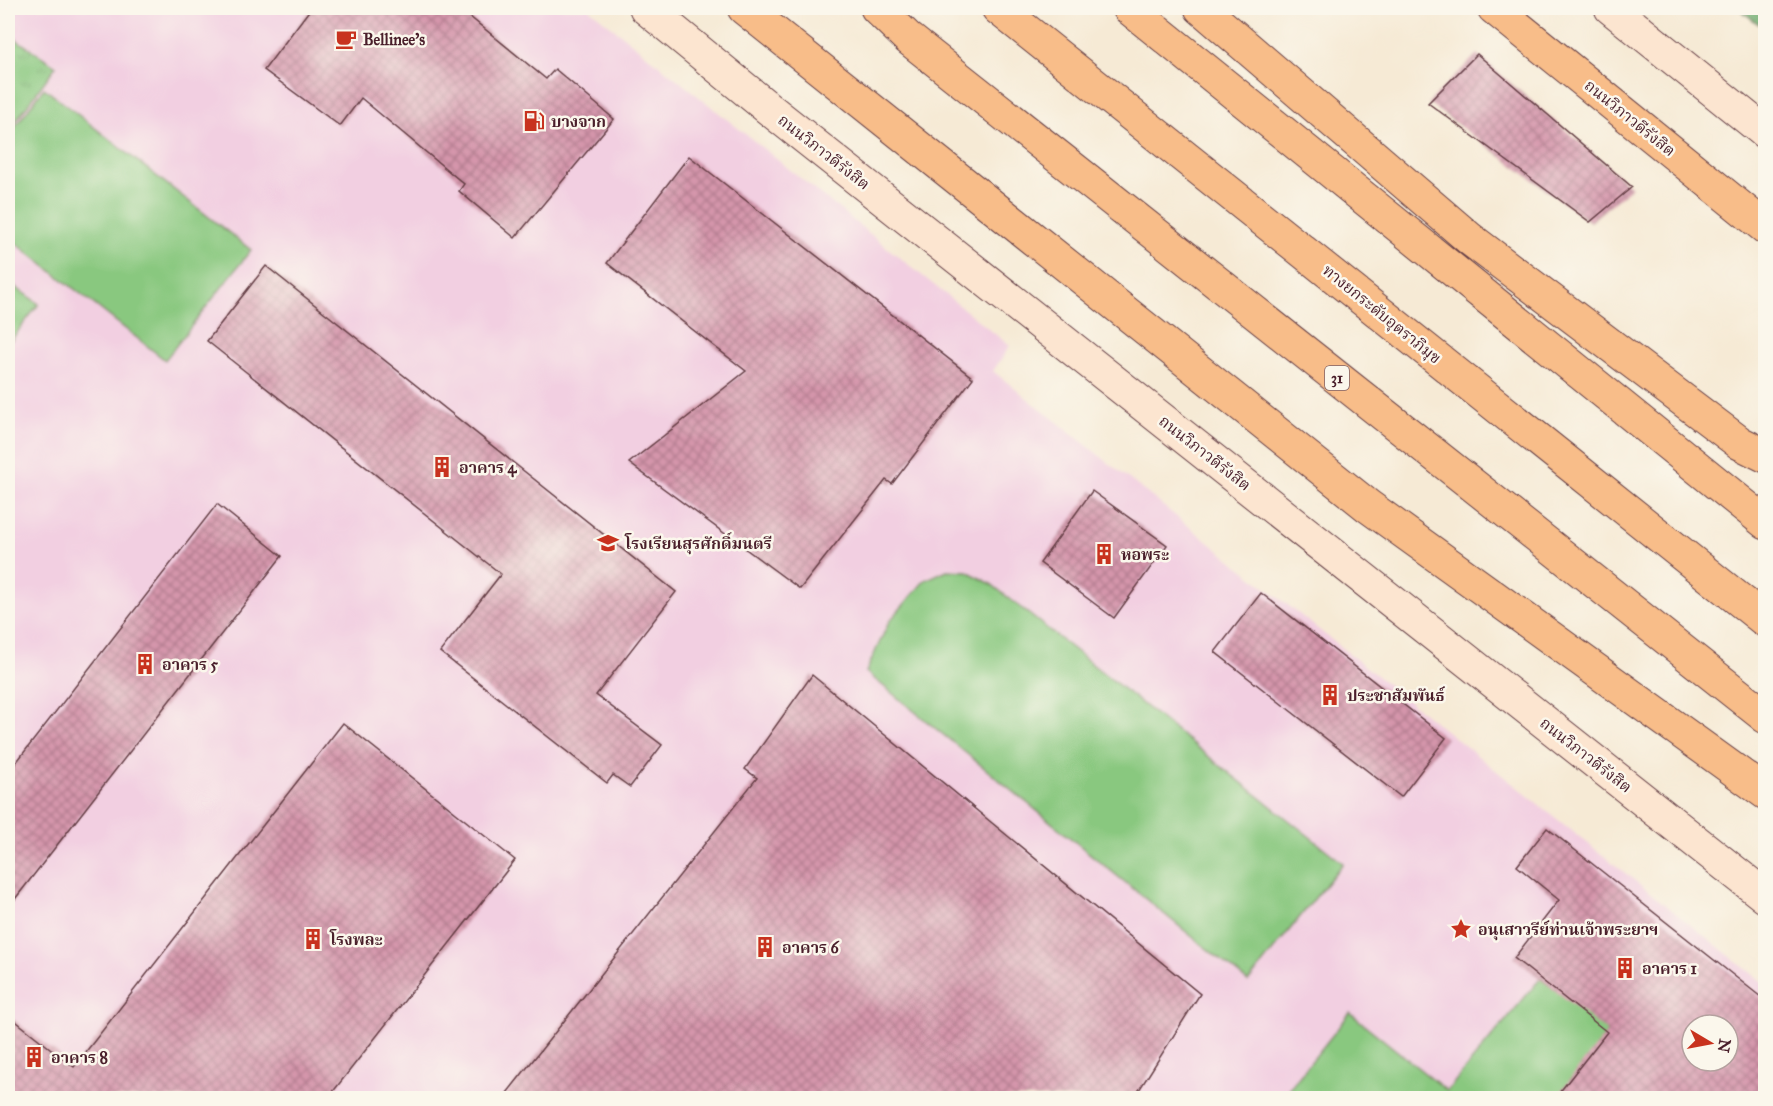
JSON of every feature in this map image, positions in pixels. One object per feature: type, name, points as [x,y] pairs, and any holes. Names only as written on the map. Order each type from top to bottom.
[{"type":"highway","points":[[744,8],[1368,507],[1766,793]]},
{"type":"highway","points":[[866,8],[908,38]]},
{"type":"highway","name":"31","points":[[878,8],[908,38],[1766,717]]},
{"type":"highway","name":"ทางยกระดับอุตราภิมุข","points":[[998,8],[1766,621]]},
{"type":"highway","points":[[1129,8],[1766,523]]},
{"type":"highway","points":[[1201,8],[1470,239],[1740,443],[1766,456]]},
{"type":"highway","name":"ถนนวิภาวดีรังสิต","points":[[1494,8],[1766,228]]},
{"type":"main road","name":"ถนนวิภาวดีรังสิต","points":[[646,8],[768,108],[1766,897]]},
{"type":"main road","points":[[1611,8],[1766,133]]},
{"type":"shaded area","name":"โรงเรียนสุรศักดิ์มนตรี","points":[[8,8],[588,8],[1010,346],[993,371],[1765,984],[1765,1098],[8,1098]]},
{"type":"green space","points":[[1738,8],[1765,8],[1765,29]]},
{"type":"green space","points":[[8,34],[56,66],[8,132]]},
{"type":"green space","points":[[44,88],[251,250],[165,360],[8,237],[8,136]]},
{"type":"green space","points":[[8,282],[39,304],[8,344]]},
{"type":"green space","points":[[947,570],[967,571],[991,584],[1343,863],[1248,982],[866,672],[889,622],[925,580]]},
{"type":"green space","points":[[1540,979],[1647,1050],[1616,1098],[1282,1098],[1350,1013],[1447,1091]]},
{"type":"building","points":[[311,8],[459,8],[546,79],[555,69],[614,119],[515,238],[459,191],[464,184],[361,98],[340,126],[264,70]]},
{"type":"building","points":[[1477,54],[1632,187],[1590,222],[1428,103]]},
{"type":"building","points":[[689,156],[973,378],[892,484],[886,480],[800,589],[629,463],[746,371],[607,263]]},
{"type":"building","name":"อาคาร 4","points":[[266,266],[676,592],[596,695],[662,745],[630,787],[613,775],[607,783],[440,652],[501,574],[207,341]]},
{"type":"building","name":"หอพระ","points":[[1092,491],[1167,545],[1114,618],[1040,563]]},
{"type":"building","name":"อาคาร 5","points":[[217,504],[282,556],[8,908],[8,773]]},
{"type":"building","name":"ประชาสัมพันธ์","points":[[1261,593],[1446,738],[1401,797],[1215,652]]},
{"type":"building","points":[[812,675],[1200,994],[1134,1098],[503,1098],[757,778],[745,769]]},
{"type":"building","name":"โรงพละ","points":[[343,723],[515,860],[328,1098],[8,1098],[8,1015],[74,1067]]},
{"type":"building","name":"อาคาร 1","points":[[1547,828],[1766,1001],[1766,1098],[1555,1098],[1607,1032],[1514,958],[1559,900],[1517,866]]},
{"type":"place","name":"Bellinee's","points":[[346,39]]},
{"type":"place","name":"บางจาก","points":[[534,121]]},
{"type":"place","name":"อาคาร 4","points":[[442,467]]},
{"type":"place","name":"โรงเรียนสุรศักดิ์มนตรี","points":[[608,543]]},
{"type":"place","name":"หอพระ","points":[[1104,554]]},
{"type":"place","name":"อาคาร 5","points":[[145,664]]},
{"type":"place","name":"ประชาสัมพันธ์","points":[[1330,695]]},
{"type":"place","name":"อนุเสาวรีย์ท่านเจ้าพระยาฯ","points":[[1461,929]]},
{"type":"place","name":"โรงพละ","points":[[313,939]]},
{"type":"place","name":"อาคาร 6","points":[[765,947]]},
{"type":"place","name":"อาคาร 1","points":[[1625,968]]},
{"type":"place","name":"อาคาร 8","points":[[34,1057]]}]
